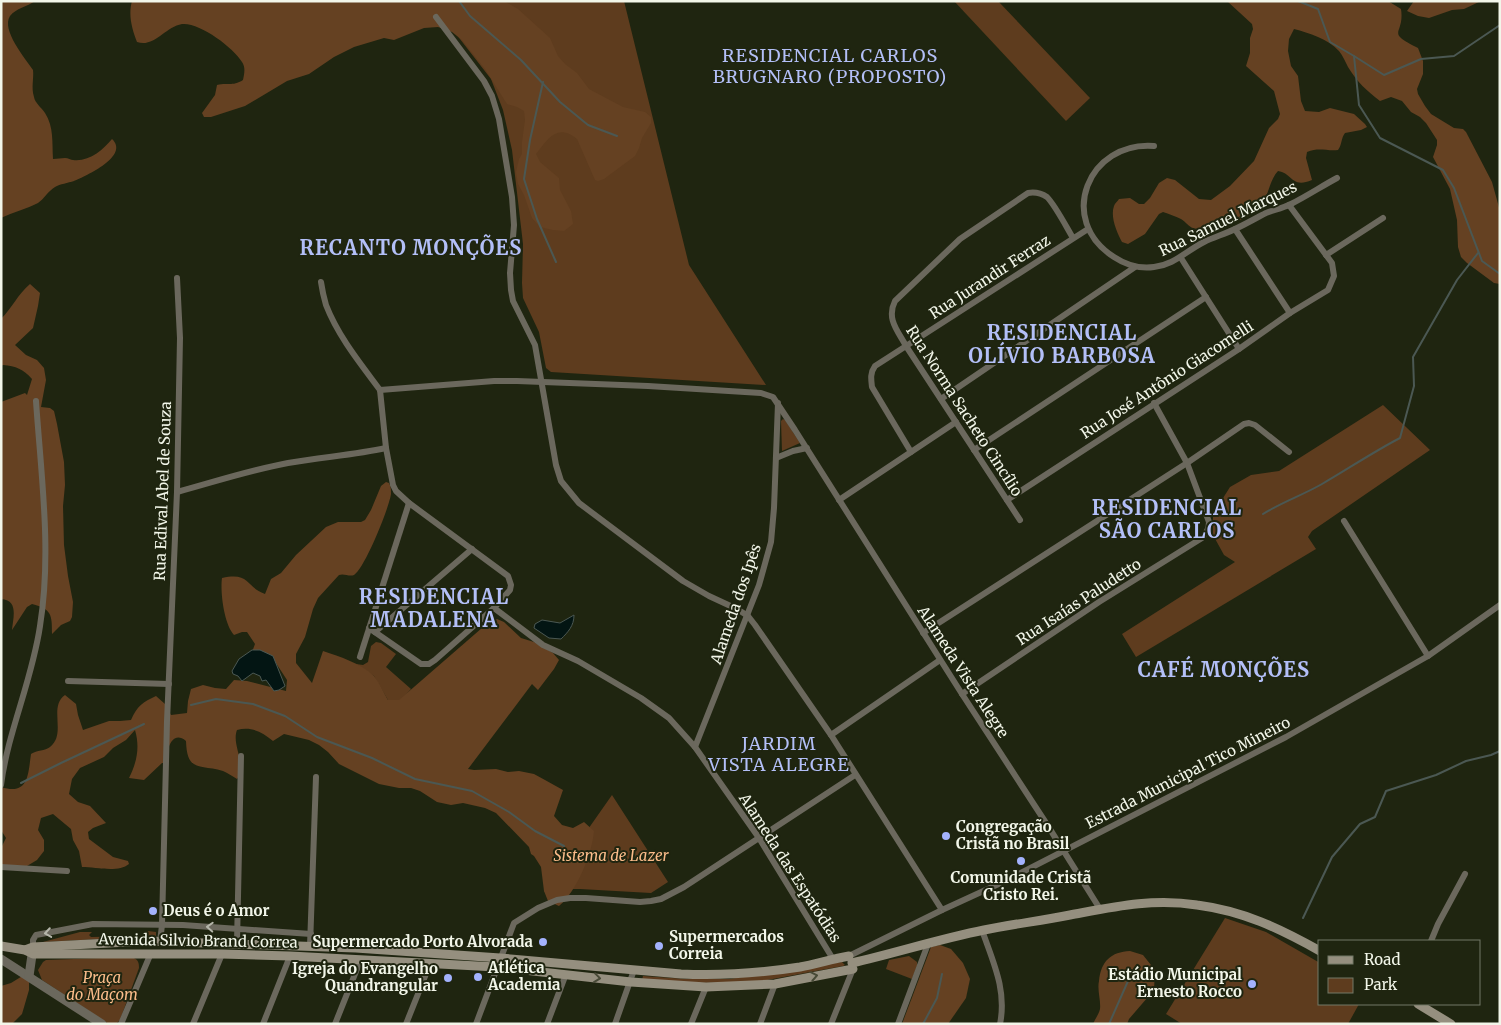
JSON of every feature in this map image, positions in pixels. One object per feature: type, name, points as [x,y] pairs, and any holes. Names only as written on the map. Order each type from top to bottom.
[{"type":"main road","points":[[851,963],[982,930],[1100,909],[1162,902],[1195,904],[1237,913],[1282,930],[1318,950]]},
{"type":"main road","name":"Avenida Silvio Brand Correa","points":[[30,950],[147,941],[237,943],[356,948],[682,974],[725,975],[801,966],[833,958],[851,963]]},
{"type":"main road","points":[[1,946],[30,950]]},
{"type":"main road","name":"Avenida Silvio Brand Correa","points":[[30,950],[361,959],[496,967],[706,988],[775,984],[851,963]]},
{"type":"main road","points":[[1420,1005],[1451,1024]]},
{"type":"street","points":[[436,17],[484,81],[492,96],[499,119],[512,197],[514,225],[510,273],[511,290],[513,301],[535,345],[556,465],[561,481],[578,502],[683,582],[748,616],[831,735],[942,910]]},
{"type":"street","name":"Rua Samuel Marques","points":[[1154,146],[1138,146],[1122,150],[1108,158],[1096,169],[1088,183],[1084,199],[1084,215],[1094,240],[1105,251],[1135,267],[1152,268],[1169,264],[1203,243],[1289,205],[1337,178]]},
{"type":"street","name":"Rua Norma Sacheto Cincílio","points":[[1020,520],[906,346],[892,321],[891,314],[895,301],[960,239],[1032,192],[1048,199],[1073,238]]},
{"type":"street","points":[[1289,205],[1326,255],[1383,218]]},
{"type":"street","name":"Rua Jurandir Ferraz","points":[[911,452],[872,387],[870,378],[875,366],[1088,229]]},
{"type":"street","points":[[1235,229],[1290,313]]},
{"type":"street","name":"Rua José Antônio Giacomelli","points":[[1006,500],[1328,290],[1334,276],[1332,263],[1326,255]]},
{"type":"street","points":[[1181,258],[1239,349]]},
{"type":"street","points":[[941,399],[1135,267]]},
{"type":"street","name":"Rua Edival Abel de Souza","points":[[160,942],[177,492],[180,338],[177,278]]},
{"type":"street","points":[[321,282],[326,304],[336,326],[353,355],[380,390],[386,448],[393,485],[396,491],[508,576],[511,585],[510,590],[494,608],[429,664],[421,664],[372,630]]},
{"type":"street","points":[[974,450],[1206,297]]},
{"type":"street","points":[[380,390],[494,381],[542,382],[761,393],[773,397],[778,403]]},
{"type":"street","points":[[1,785],[12,731],[27,687],[34,658],[43,604],[45,561],[43,503],[36,401]]},
{"type":"street","name":"Alameda Vista Alegre","points":[[778,403],[1100,909]]},
{"type":"street","name":"Alameda dos Ipês","points":[[696,747],[748,616],[771,542],[778,403]]},
{"type":"street","points":[[1154,403],[1188,463]]},
{"type":"street","points":[[839,500],[956,422]]},
{"type":"street","points":[[924,633],[1188,463],[1244,424],[1249,423],[1262,430],[1289,452]]},
{"type":"street","points":[[177,492],[291,462],[358,454],[386,448]]},
{"type":"street","points":[[776,458],[807,448]]},
{"type":"street","name":"Rua Isaías Paludetto","points":[[962,694],[1099,602],[1202,538],[1208,531],[1209,522],[1188,463]]},
{"type":"street","points":[[360,657],[372,630],[410,503]]},
{"type":"street","points":[[1344,521],[1428,656]]},
{"type":"street","points":[[372,630],[472,549]]},
{"type":"street","name":"Estrada Municipal Tico Mineiro","points":[[851,963],[942,910],[1003,882],[1286,737],[1428,656],[1500,605]]},
{"type":"street","name":"Alameda das Espatódias","points":[[494,608],[543,645],[578,661],[656,708],[669,718],[696,747],[759,838],[833,958]]},
{"type":"street","points":[[831,735],[940,660]]},
{"type":"street","points":[[68,681],[169,684]]},
{"type":"street","points":[[237,943],[241,756]]},
{"type":"street","points":[[476,1024],[514,923],[538,908],[557,900],[586,898],[640,902],[661,899],[684,887],[855,775]]},
{"type":"street","points":[[310,946],[316,777]]},
{"type":"street","points":[[1,867],[67,871]]},
{"type":"street","points":[[1431,940],[1465,874]]},
{"type":"street","points":[[29,976],[30,950],[36,935],[93,924],[237,928],[311,934]]},
{"type":"street","points":[[982,930],[998,975],[1002,994],[1003,1010],[1000,1024]]},
{"type":"street","points":[[898,1024],[928,944]]},
{"type":"street","points":[[122,1024],[151,954]]},
{"type":"street","points":[[193,1024],[222,954]]},
{"type":"street","points":[[263,1024],[290,956]]},
{"type":"street","points":[[1,959],[102,1024]]},
{"type":"street","points":[[335,1024],[361,959]]},
{"type":"street","points":[[831,1024],[851,963]]},
{"type":"street","points":[[406,1024],[430,964]]},
{"type":"street","points":[[615,1024],[634,970]]},
{"type":"street","points":[[547,1024],[566,974]]},
{"type":"street","points":[[760,1024],[775,984]]},
{"type":"street","points":[[692,1024],[706,988]]},
{"type":"green space","points":[[462,1],[624,1],[689,265],[766,385],[551,372],[546,368],[539,332],[523,298],[523,244],[512,150],[503,110],[491,79],[439,12]]},
{"type":"green space","points":[[954,1],[998,1],[1090,98],[1066,121]]},
{"type":"green space","points":[[1383,405],[1430,450],[1312,531],[1308,537],[1316,549],[1136,657],[1122,634],[1235,562],[1224,555],[1213,535],[1213,514],[1230,487],[1251,475],[1279,471]]},
{"type":"green space","points":[[783,419],[800,443],[782,451],[781,421]]},
{"type":"green space","points":[[376,642],[381,643],[396,654],[386,667],[411,689],[400,701],[388,700],[374,676],[356,664],[363,665],[368,662],[371,646]]},
{"type":"green space","name":"Sistema de Lazer","points":[[612,795],[668,882],[651,893],[580,889],[559,889],[544,892]]},
{"type":"green space","name":"Estádio Municipal Ernesto Rocco","points":[[1225,918],[1266,932],[1318,962],[1318,1005],[1358,1005],[1348,1024],[1182,1024],[1166,1014]]},
{"type":"green space","points":[[148,931],[156,932],[156,936],[43,942],[80,932],[92,932],[89,935],[91,937],[145,936]]},
{"type":"green space","points":[[909,956],[917,962],[912,979],[886,969],[889,960]]},
{"type":"green space","name":"Praça do Maçom","points":[[131,957],[138,961],[139,968],[120,1020],[116,1024],[109,1024],[42,980],[38,970],[46,960]]},
{"type":"green space","points":[[842,962],[845,965],[757,982],[687,983],[642,980],[643,976],[686,979],[730,979]]},
{"type":"shaded area","points":[[1,1],[35,1],[12,13],[8,22],[15,44],[33,70],[33,93],[50,124],[53,159],[85,159],[100,151],[112,139],[116,145],[115,152],[111,158],[96,170],[74,181],[57,186],[38,203],[1,218]]},
{"type":"shaded area","points":[[132,1],[504,1],[518,9],[550,38],[558,56],[577,73],[589,89],[623,107],[645,112],[651,117],[651,123],[642,138],[635,156],[604,179],[598,181],[595,180],[577,139],[564,132],[549,138],[536,154],[540,162],[559,178],[560,190],[571,211],[573,224],[564,231],[540,227],[532,218],[518,184],[516,172],[522,154],[524,111],[507,104],[485,69],[462,40],[452,32],[438,27],[424,28],[394,40],[384,38],[354,47],[334,57],[309,74],[287,81],[245,106],[211,117],[204,117],[202,113],[215,95],[217,85],[236,83],[243,80],[244,69],[242,62],[224,43],[206,31],[189,24],[176,26],[149,42],[137,42],[131,22],[130,11]]},
{"type":"shaded area","points":[[1227,1],[1388,1],[1401,9],[1399,35],[1402,39],[1418,48],[1423,61],[1423,74],[1417,89],[1418,94],[1431,114],[1454,128],[1463,129],[1466,132],[1492,182],[1500,211],[1500,284],[1494,283],[1461,257],[1458,247],[1457,220],[1450,189],[1433,157],[1437,140],[1426,123],[1411,112],[1402,101],[1391,97],[1380,101],[1371,94],[1355,77],[1335,47],[1324,40],[1294,29],[1289,39],[1288,51],[1291,66],[1298,76],[1301,101],[1305,111],[1319,112],[1330,108],[1354,114],[1367,127],[1345,133],[1338,150],[1319,149],[1307,152],[1306,158],[1312,180],[1296,182],[1283,172],[1278,171],[1261,206],[1249,216],[1219,227],[1200,229],[1192,227],[1181,219],[1163,212],[1159,214],[1145,234],[1128,244],[1122,242],[1113,220],[1114,206],[1119,199],[1130,198],[1139,204],[1144,204],[1159,183],[1167,178],[1175,180],[1199,199],[1211,200],[1230,186],[1254,161],[1269,128],[1278,119],[1280,114],[1274,91],[1246,66],[1250,53],[1252,24]]},
{"type":"shaded area","points":[[1414,1],[1481,1],[1464,9],[1452,10],[1429,18],[1407,11]]},
{"type":"shaded area","points":[[30,284],[40,293],[33,328],[15,345],[26,355],[37,360],[44,368],[46,380],[41,407],[50,408],[54,411],[57,424],[64,462],[64,545],[73,602],[70,621],[61,625],[52,634],[50,614],[44,608],[32,604],[27,607],[12,630],[13,606],[7,600],[1,599],[1,402],[25,393],[27,395],[32,379],[16,367],[1,366],[1,319]]},
{"type":"shaded area","points":[[386,482],[390,484],[391,494],[370,550],[359,570],[354,575],[339,575],[318,598],[305,637],[296,654],[296,663],[312,683],[323,651],[357,664],[369,671],[376,678],[388,700],[399,700],[490,621],[497,619],[504,622],[521,638],[534,642],[553,653],[559,660],[554,669],[538,690],[532,684],[468,769],[496,769],[534,774],[563,790],[554,816],[562,825],[573,828],[584,822],[594,831],[587,861],[582,872],[572,891],[559,906],[548,901],[544,891],[541,867],[531,854],[529,847],[496,813],[485,808],[463,803],[451,805],[437,802],[420,791],[411,788],[379,784],[339,764],[328,752],[309,740],[284,734],[273,741],[252,729],[237,730],[236,742],[241,768],[237,779],[223,771],[201,767],[192,763],[187,751],[186,741],[181,738],[177,738],[170,743],[164,763],[144,780],[129,778],[137,754],[135,730],[126,740],[113,748],[104,757],[80,768],[72,779],[69,794],[78,802],[90,806],[106,823],[88,832],[89,839],[113,857],[128,861],[129,864],[124,867],[113,869],[82,867],[79,851],[73,840],[71,829],[53,814],[41,818],[38,830],[44,840],[44,851],[37,860],[27,866],[1,865],[1,848],[6,838],[1,830],[1,787],[10,789],[22,786],[28,776],[31,754],[50,747],[55,742],[58,728],[58,706],[60,700],[65,695],[76,704],[83,730],[109,721],[131,720],[141,705],[156,696],[165,704],[171,715],[187,713],[191,689],[203,685],[226,689],[234,680],[247,681],[286,691],[287,680],[274,660],[265,655],[252,652],[255,644],[247,632],[234,635],[231,630],[223,608],[222,578],[238,577],[265,594],[271,579],[281,573],[296,555],[326,527],[338,522],[361,522],[365,520],[381,486]]},
{"type":"shaded area","points":[[574,615],[572,626],[561,639],[549,638],[534,628],[535,624],[542,620],[560,623]]},
{"type":"shaded area","points":[[252,650],[260,650],[273,656],[285,686],[274,691],[266,680],[262,681],[260,676],[253,673],[242,681],[233,674],[232,671],[239,659]]},
{"type":"shaded area","points":[[940,945],[951,949],[963,963],[970,979],[966,998],[948,1024],[902,1024],[931,947]]},
{"type":"shaded area","points":[[1130,951],[1143,955],[1155,970],[1154,990],[1129,1019],[1127,1024],[1093,1024],[1100,1009],[1099,984],[1102,968],[1112,956],[1117,953]]},
{"type":"shaded area","points":[[24,975],[29,975],[29,990],[22,1014],[12,1024],[1,1024],[1,986],[11,983]]},
{"type":"waterway","points":[[459,1],[470,16],[521,60],[560,102],[588,125],[617,136]]},
{"type":"waterway","points":[[1298,1],[1318,9],[1330,42],[1354,56],[1359,105],[1380,138],[1443,170],[1454,188],[1482,261],[1500,274]]},
{"type":"waterway","points":[[1354,56],[1384,75],[1421,59],[1454,56],[1500,25]]},
{"type":"waterway","points":[[543,82],[530,140],[524,179],[537,219],[556,262]]},
{"type":"waterway","points":[[1263,514],[1322,484],[1400,438],[1414,386],[1413,357],[1457,280],[1478,253]]},
{"type":"waterway","points":[[191,705],[216,699],[253,704],[285,716],[317,737],[372,758],[415,779],[472,791],[509,812],[535,831],[564,846]]},
{"type":"waterway","points":[[21,783],[144,724]]},
{"type":"waterway","points":[[1303,918],[1332,857],[1360,824],[1375,817],[1386,791],[1436,775],[1466,761],[1500,751]]},
{"type":"waterway","points":[[1109,1024],[1132,972]]},
{"type":"waterway","points":[[923,1024],[937,998],[942,974]]},
{"type":"place","name":"Congregação Cristã no Brasil","points":[[946,836]]},
{"type":"place","name":"Comunidade Cristã Cristo Rei.","points":[[1021,861]]},
{"type":"place","name":"Deus é o Amor","points":[[153,911]]},
{"type":"place","name":"Supermercado Porto Alvorada","points":[[543,942]]},
{"type":"place","name":"Supermercados Correia","points":[[659,946]]},
{"type":"place","name":"Atlética Academia","points":[[478,977]]},
{"type":"place","name":"Igreja do Evangelho Quandrangular","points":[[448,978]]},
{"type":"place","name":"Estádio Municipal Ernesto Rocco","points":[[1252,984]]},
{"type":"district","name":"RESIDENCIAL CARLOS BRUGNARO (PROPOSTO)","points":[[830,66]]},
{"type":"district","name":"RECANTO MONÇÕES","points":[[411,248]]},
{"type":"district","name":"RESIDENCIAL OLÍVIO BARBOSA","points":[[1062,344]]},
{"type":"district","name":"RESIDENCIAL SÃO CARLOS","points":[[1167,520]]},
{"type":"district","name":"RESIDENCIAL MADALENA","points":[[434,608]]},
{"type":"district","name":"CAFÉ MONÇÕES","points":[[1224,670]]},
{"type":"district","name":"JARDIM VISTA ALEGRE","points":[[779,754]]}]
